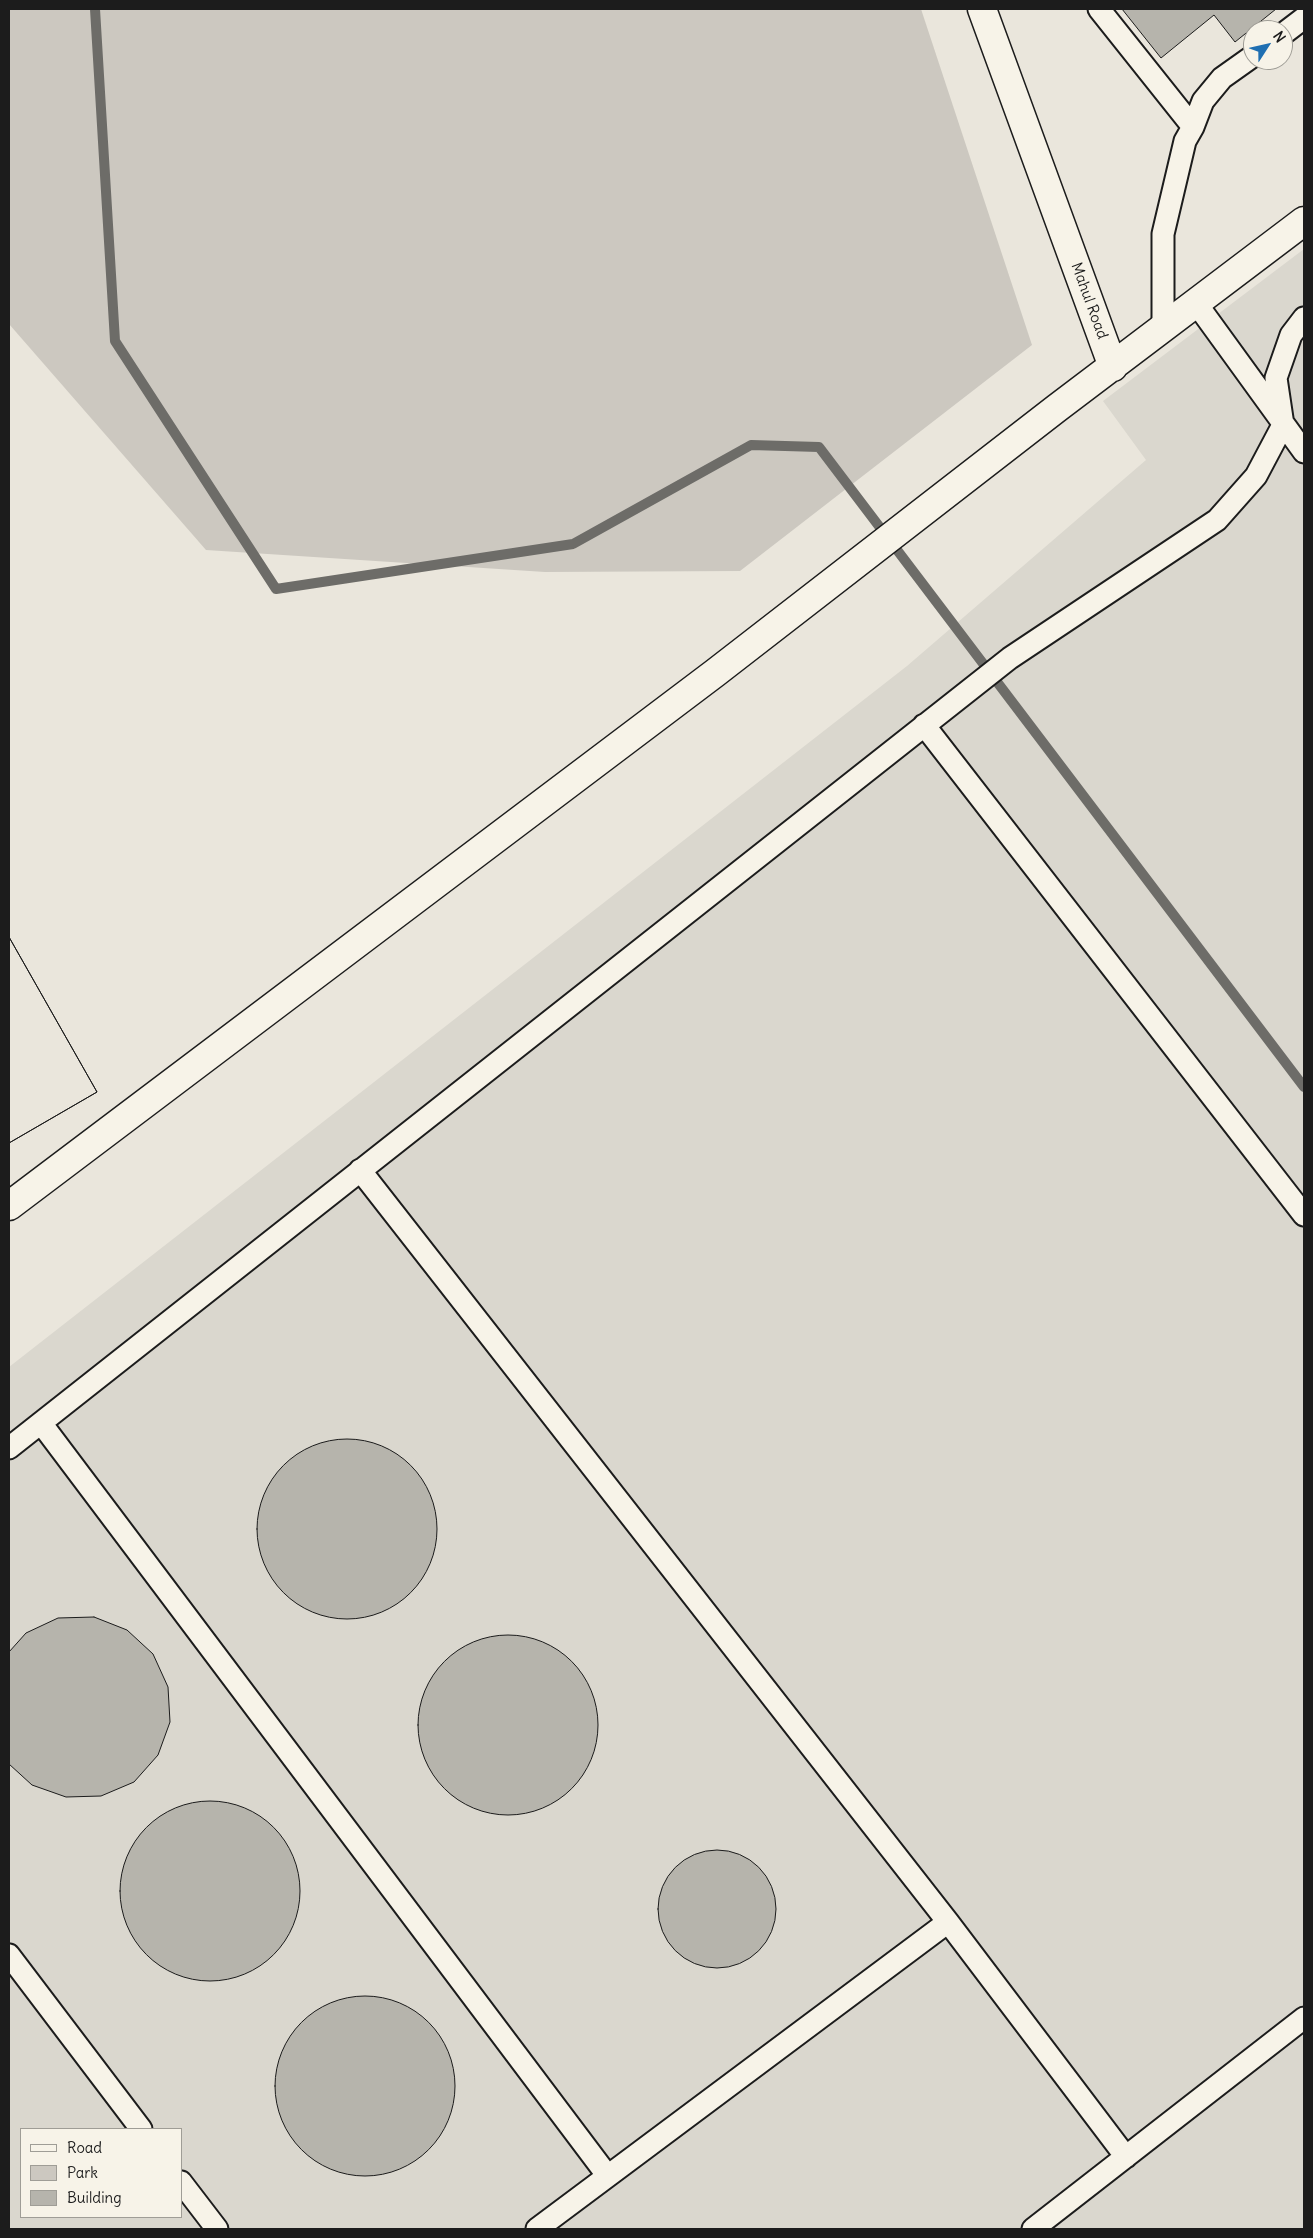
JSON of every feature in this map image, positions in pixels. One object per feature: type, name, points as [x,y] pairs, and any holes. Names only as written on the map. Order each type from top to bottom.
[{"type":"street","name":"Mahul Road","points":[[982,9],[1113,367]]},
{"type":"street","points":[[9,1206],[715,673],[1057,408],[1304,221]]},
{"type":"lane","points":[[1099,9],[1193,127]]},
{"type":"lane","points":[[1293,26],[1304,18]]},
{"type":"lane","points":[[1163,328],[1163,234],[1185,140],[1193,127],[1203,101],[1222,78],[1243,63]]},
{"type":"lane","points":[[1196,303],[1304,452]]},
{"type":"lane","points":[[9,1448],[1010,658],[1217,520],[1256,476],[1284,425],[1276,378],[1290,335],[1304,318]]},
{"type":"lane","points":[[924,725],[1304,1215]]},
{"type":"lane","points":[[360,1170],[948,1922],[1126,2157]]},
{"type":"lane","points":[[41,1423],[607,2175]]},
{"type":"lane","points":[[537,2229],[948,1922]]},
{"type":"lane","points":[[9,1955],[140,2128]]},
{"type":"lane","points":[[1033,2229],[1304,2018]]},
{"type":"lane","points":[[182,2183],[217,2229]]},
{"type":"shaded area","points":[[1304,249],[1304,2229],[9,2229],[9,1367],[907,666],[1146,460],[1103,401]]},
{"type":"green space","points":[[9,9],[921,9],[1032,345],[740,571],[545,572],[206,550],[9,324]]},
{"type":"building","points":[[1122,9],[1276,9],[1262,20],[1243,20],[1243,36],[1235,42],[1214,15],[1161,58]]},
{"type":"building","points":[[9,937],[97,1092],[9,1143]]},
{"type":"building","points":[[9,937],[97,1092],[9,1143]]},
{"type":"building","points":[[338,1439],[356,1439],[390,1449],[411,1465],[427,1486],[435,1511],[437,1529],[435,1547],[427,1572],[411,1593],[390,1609],[382,1612],[356,1619],[338,1619],[304,1609],[277,1586],[267,1572],[261,1555],[257,1538],[257,1520],[267,1486],[290,1459],[304,1449],[321,1443]]},
{"type":"building","points":[[94,1617],[127,1630],[153,1654],[168,1687],[170,1722],[158,1755],[134,1782],[101,1796],[66,1797],[32,1785],[9,1764],[9,1652],[26,1633],[58,1618]]},
{"type":"building","points":[[499,1635],[517,1635],[542,1642],[558,1650],[572,1661],[583,1675],[591,1691],[598,1716],[598,1734],[591,1759],[583,1775],[572,1789],[558,1800],[534,1811],[517,1815],[499,1815],[482,1811],[458,1800],[438,1782],[422,1751],[418,1734],[418,1716],[422,1699],[433,1675],[451,1655],[482,1639]]},
{"type":"building","points":[[201,1801],[219,1801],[253,1811],[274,1827],[290,1848],[298,1873],[300,1891],[298,1909],[290,1934],[274,1955],[253,1971],[245,1974],[219,1981],[201,1981],[167,1971],[140,1948],[130,1934],[124,1917],[120,1900],[120,1882],[130,1848],[153,1821],[167,1811],[184,1805]]},
{"type":"building","points":[[717,1850],[740,1854],[759,1867],[772,1886],[776,1909],[772,1932],[759,1951],[740,1964],[717,1968],[694,1964],[675,1951],[662,1932],[658,1909],[662,1886],[675,1867],[694,1854]]},
{"type":"building","points":[[374,1996],[383,1997],[408,2006],[429,2022],[445,2043],[454,2068],[454,2104],[445,2129],[429,2150],[408,2166],[400,2169],[383,2175],[356,2176],[347,2175],[322,2166],[295,2143],[285,2129],[276,2104],[275,2077],[276,2068],[285,2043],[308,2016],[322,2006],[347,1997]]},
{"type":"waterway","points":[[95,9],[115,341],[276,589],[573,544],[751,445],[819,447],[1304,1087]]}]
